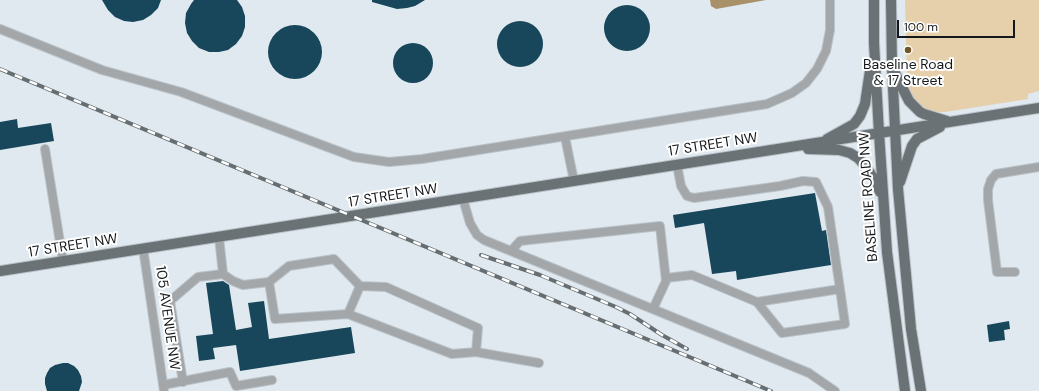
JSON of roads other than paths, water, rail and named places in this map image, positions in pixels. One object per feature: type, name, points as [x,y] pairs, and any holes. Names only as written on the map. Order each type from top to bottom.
[{"type":"main road","name":"BASELINE ROAD NW","points":[[874,0],[874,42],[887,252],[905,391]]},
{"type":"main road","name":"BASELINE ROAD NW","points":[[891,0],[892,68],[898,189],[912,329],[921,391]]},
{"type":"main road","points":[[821,142],[854,124],[860,116],[865,104],[874,42]]},
{"type":"main road","points":[[892,68],[909,101],[920,112],[951,122]]},
{"type":"main road","points":[[1024,111],[1039,102]]},
{"type":"main road","points":[[790,148],[1039,108]]},
{"type":"main road","points":[[898,189],[912,146],[917,139],[951,122]]},
{"type":"main road","points":[[790,148],[839,150],[850,153],[858,158],[867,168],[883,199]]},
{"type":"main road","name":"17 STREET NW","points":[[0,271],[790,148]]},
{"type":"street","points":[[0,29],[102,70],[182,92],[354,158],[389,162],[422,159],[566,137],[767,104],[792,93],[806,83],[817,69],[826,51],[830,30],[830,0]]},
{"type":"street","points":[[566,137],[574,181]]},
{"type":"street","points":[[45,149],[64,261]]},
{"type":"street","points":[[666,278],[692,275],[757,302],[782,334],[845,324],[828,207],[816,182],[803,181],[780,186],[694,198],[686,196],[680,186],[677,165]]},
{"type":"street","points":[[1015,272],[997,272],[988,200],[988,188],[991,180],[996,174],[1039,167]]},
{"type":"street","points":[[463,199],[470,223],[478,235],[484,240],[809,373],[835,391]]},
{"type":"street","points":[[511,251],[520,241],[660,226],[666,281],[653,309]]},
{"type":"street","points":[[220,237],[222,274]]},
{"type":"street","name":"105 AVENUE NW","points":[[143,248],[164,388]]},
{"type":"street","points":[[183,382],[170,301],[198,277],[222,274],[243,285],[269,282],[288,266],[334,259],[360,286],[386,287],[478,328],[476,352]]},
{"type":"street","points":[[269,282],[275,320],[348,314],[452,354],[476,352],[539,362]]},
{"type":"street","points":[[348,314],[360,286]]},
{"type":"street","points":[[757,302],[840,290]]},
{"type":"street","points":[[164,388],[183,382],[230,372],[236,386],[272,380]]},
{"type":"railway","points":[[0,69],[771,391]]},
{"type":"railway","points":[[481,255],[540,275],[616,307],[687,349]]},
{"type":"place","name":"Baseline Road & 17 Street","points":[[908,50]]}]
